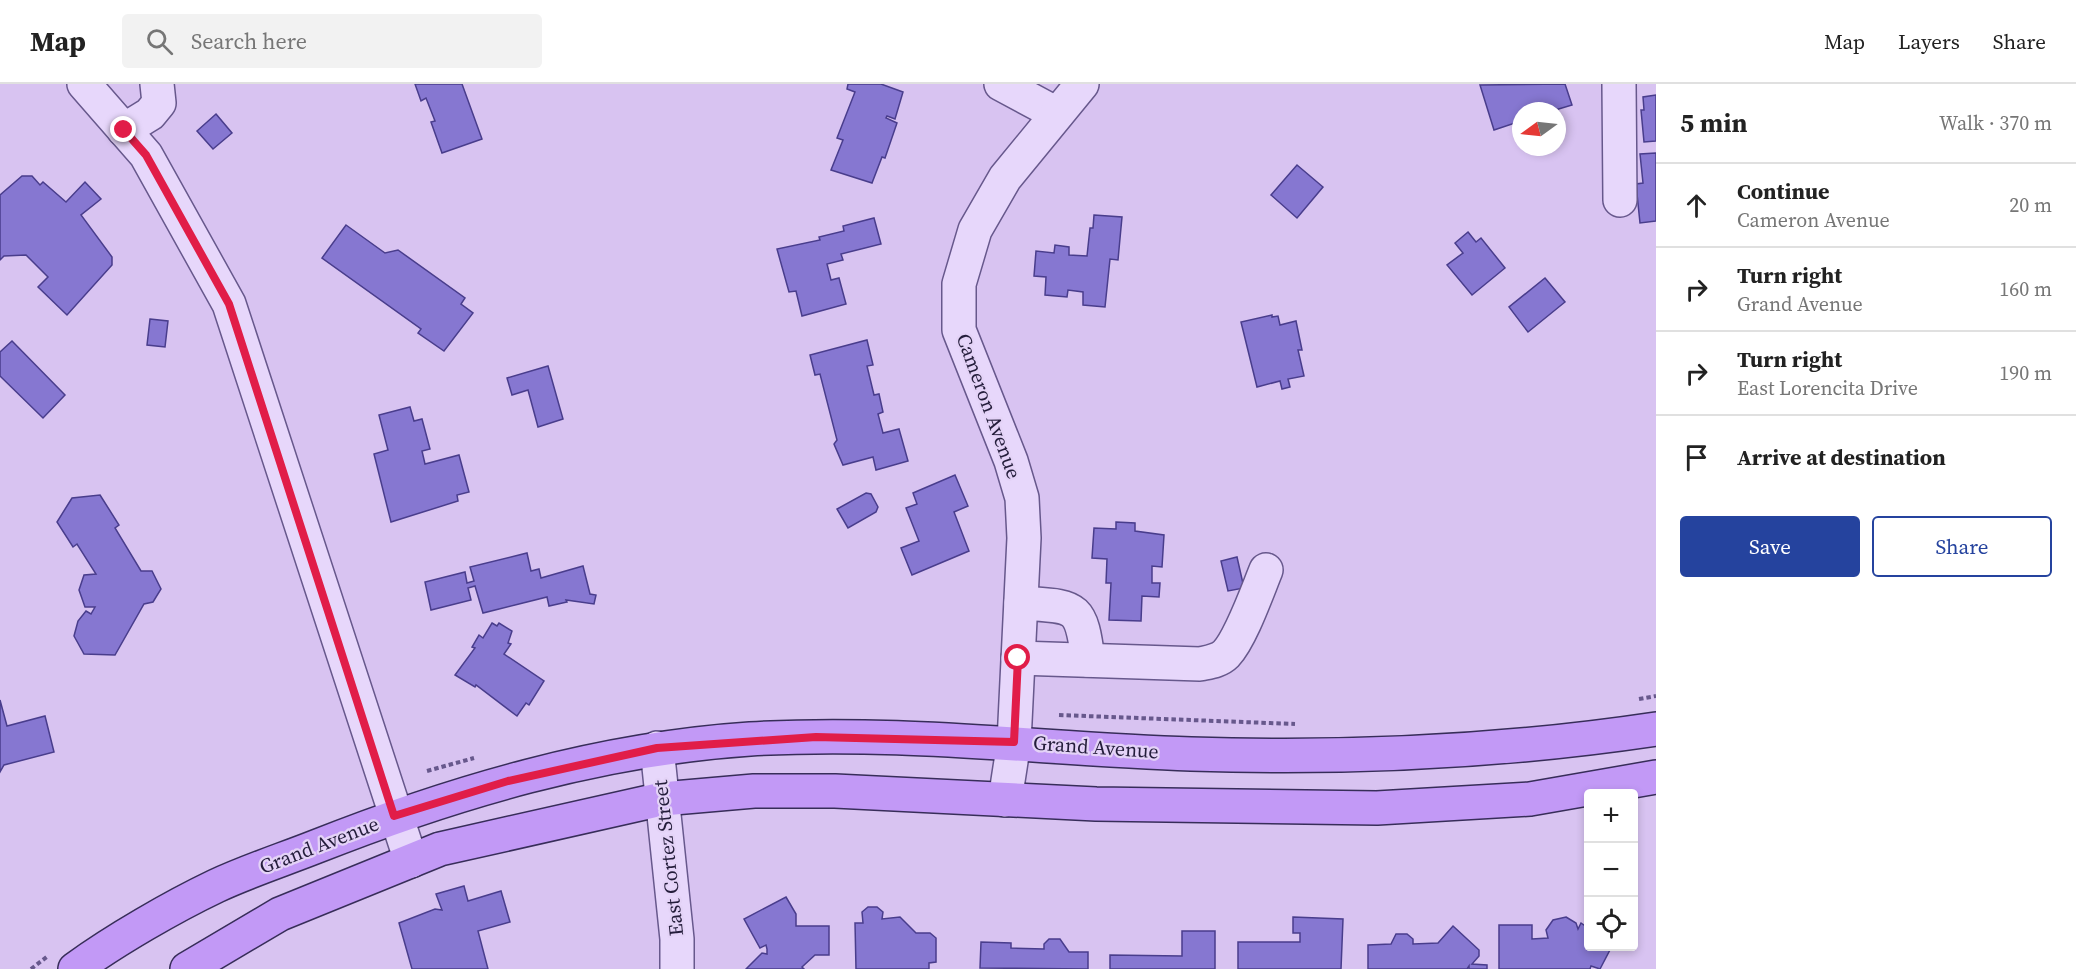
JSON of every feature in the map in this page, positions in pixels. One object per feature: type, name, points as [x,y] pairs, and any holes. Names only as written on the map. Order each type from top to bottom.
[{"type":"main road","name":"Grand Avenue","points":[[75,969],[96,954],[216,886],[394,816],[508,781],[657,748],[816,737],[1014,742],[1191,753],[1404,754],[1567,742],[1656,729]]},
{"type":"main road","points":[[187,969],[280,914],[440,849],[662,798],[754,791],[835,791],[1096,804],[1377,808],[1530,799],[1656,777]]},
{"type":"street","points":[[84,84],[146,155],[229,304],[394,816],[411,861]]},
{"type":"street","points":[[124,130],[150,114],[159,103],[157,84]]},
{"type":"street","points":[[1001,84],[1057,114]]},
{"type":"street","name":"Cameron Avenue","points":[[1005,800],[1014,742],[1024,537],[1022,498],[1011,461],[959,330],[959,284],[975,230],[999,188],[1082,84]]},
{"type":"street","points":[[1619,84],[1620,200]]},
{"type":"street","points":[[1018,658],[1200,664],[1216,661],[1226,654],[1248,614],[1266,570]]},
{"type":"street","points":[[1021,603],[1067,608],[1077,614],[1084,625],[1088,660]]},
{"type":"street","name":"East Cortez Street","points":[[657,748],[677,939],[677,969]]},
{"type":"building","points":[[415,84],[462,84],[482,139],[442,153],[431,122],[435,121],[426,98],[421,101]]},
{"type":"building","points":[[848,84],[881,84],[903,92],[895,119],[887,116],[886,118],[897,123],[885,158],[882,157],[872,183],[831,170],[843,140],[837,138],[855,92],[847,89]]},
{"type":"building","points":[[1565,84],[1572,105],[1566,107],[1566,102],[1512,102],[1512,124],[1494,130],[1480,85]]},
{"type":"building","points":[[1656,95],[1656,141],[1644,142],[1641,110],[1644,110],[1643,97]]},
{"type":"building","points":[[216,114],[232,133],[213,149],[197,131]]},
{"type":"building","points":[[1656,153],[1656,221],[1640,223],[1636,184],[1643,183],[1640,154]]},
{"type":"building","points":[[1297,165],[1323,187],[1297,218],[1271,195]]},
{"type":"building","points":[[22,176],[32,176],[40,185],[43,182],[66,202],[85,182],[101,199],[81,215],[112,257],[112,265],[67,315],[38,287],[48,277],[26,255],[4,256],[0,260],[0,195]]},
{"type":"building","points":[[1094,215],[1122,217],[1118,260],[1110,259],[1105,307],[1083,305],[1083,292],[1068,290],[1067,297],[1045,295],[1046,277],[1034,276],[1036,251],[1054,253],[1055,245],[1069,247],[1069,255],[1087,256]]},
{"type":"building","points":[[874,218],[881,244],[841,254],[843,260],[827,264],[831,280],[839,278],[846,304],[802,316],[796,291],[789,292],[777,249],[820,240],[819,237],[844,231],[843,226]]},
{"type":"building","points":[[346,225],[385,253],[398,250],[465,298],[461,304],[473,313],[444,351],[418,333],[421,329],[322,258]]},
{"type":"building","points":[[1468,232],[1476,242],[1481,238],[1505,268],[1472,295],[1447,265],[1463,253],[1455,243]]},
{"type":"building","points":[[1545,278],[1565,302],[1528,332],[1509,307]]},
{"type":"building","points":[[1272,315],[1272,317],[1278,316],[1280,325],[1296,321],[1302,350],[1298,350],[1304,376],[1288,379],[1290,387],[1282,389],[1280,381],[1257,387],[1241,322]]},
{"type":"building","points":[[150,319],[168,321],[165,347],[147,345]]},
{"type":"building","points":[[867,340],[873,365],[867,366],[874,395],[879,394],[883,412],[878,414],[883,433],[899,429],[908,461],[876,470],[873,457],[843,465],[834,444],[837,440],[820,374],[815,375],[810,355]]},
{"type":"building","points":[[12,341],[65,395],[43,418],[0,376],[0,352]]},
{"type":"building","points":[[548,366],[563,419],[538,427],[528,390],[512,395],[507,378]]},
{"type":"building","points":[[410,407],[414,421],[422,419],[430,449],[422,451],[425,464],[459,455],[469,492],[457,495],[458,501],[391,522],[374,454],[388,450],[379,415]]},
{"type":"building","points":[[955,475],[968,506],[954,512],[969,551],[912,575],[901,548],[919,541],[906,508],[917,504],[913,493]]},
{"type":"building","points":[[866,493],[871,494],[878,507],[876,512],[848,528],[837,509]]},
{"type":"building","points":[[100,495],[119,525],[115,528],[141,571],[152,571],[161,589],[153,602],[144,604],[115,655],[84,654],[74,636],[78,621],[86,611],[91,614],[95,607],[85,607],[79,590],[84,575],[96,574],[77,544],[73,547],[57,522],[72,498]]},
{"type":"building","points":[[1116,522],[1135,523],[1135,531],[1164,535],[1162,567],[1152,566],[1152,583],[1160,583],[1159,597],[1142,596],[1141,621],[1109,620],[1111,583],[1106,583],[1107,559],[1092,558],[1094,528],[1116,529]]},
{"type":"building","points":[[527,553],[531,571],[539,569],[541,578],[583,566],[590,594],[596,595],[594,604],[566,600],[567,602],[549,606],[547,597],[483,613],[475,586],[468,588],[471,600],[431,610],[425,582],[465,572],[467,583],[474,581],[470,567]]},
{"type":"building","points":[[1237,557],[1244,588],[1228,591],[1221,561]]},
{"type":"building","points":[[492,623],[497,626],[499,623],[512,631],[508,643],[511,644],[504,654],[544,681],[529,705],[526,703],[517,716],[476,685],[475,687],[455,675],[475,648],[472,647],[479,635],[483,638]]},
{"type":"building","points":[[0,700],[7,726],[45,716],[54,752],[4,765],[0,772]]},
{"type":"building","points":[[464,886],[468,901],[501,891],[510,922],[478,931],[488,969],[412,969],[399,923],[435,909],[442,910],[436,894]]},
{"type":"building","points":[[786,897],[796,914],[796,926],[829,926],[829,955],[815,955],[802,967],[804,969],[746,969],[762,953],[767,954],[767,949],[766,945],[760,948],[744,919]]},
{"type":"building","points":[[868,907],[877,907],[883,912],[882,919],[900,917],[916,933],[930,933],[936,938],[936,962],[929,963],[929,969],[856,969],[855,923],[863,923],[862,912]]},
{"type":"building","points":[[1293,917],[1343,919],[1341,969],[1238,969],[1238,942],[1300,942],[1300,933],[1293,933]]},
{"type":"building","points":[[1566,917],[1576,923],[1578,929],[1581,923],[1584,925],[1584,951],[1609,951],[1600,969],[1591,966],[1590,969],[1499,969],[1499,925],[1532,925],[1532,939],[1548,938],[1546,930],[1553,920]]},
{"type":"building","points":[[1453,926],[1479,950],[1479,956],[1472,964],[1487,965],[1487,969],[1469,969],[1469,966],[1467,969],[1368,969],[1368,945],[1391,944],[1396,934],[1407,934],[1413,939],[1413,944],[1438,943]]},
{"type":"building","points":[[1182,931],[1215,931],[1215,969],[1110,969],[1110,955],[1182,956]]},
{"type":"building","points":[[1049,939],[1060,939],[1069,952],[1088,952],[1088,969],[980,968],[981,942],[1011,943],[1011,948],[1044,949],[1044,944]]},
{"type":"route","points":[[124,130],[146,155],[229,304],[394,816],[508,781],[657,748],[749,739],[816,737],[1014,742],[1018,658]]}]
